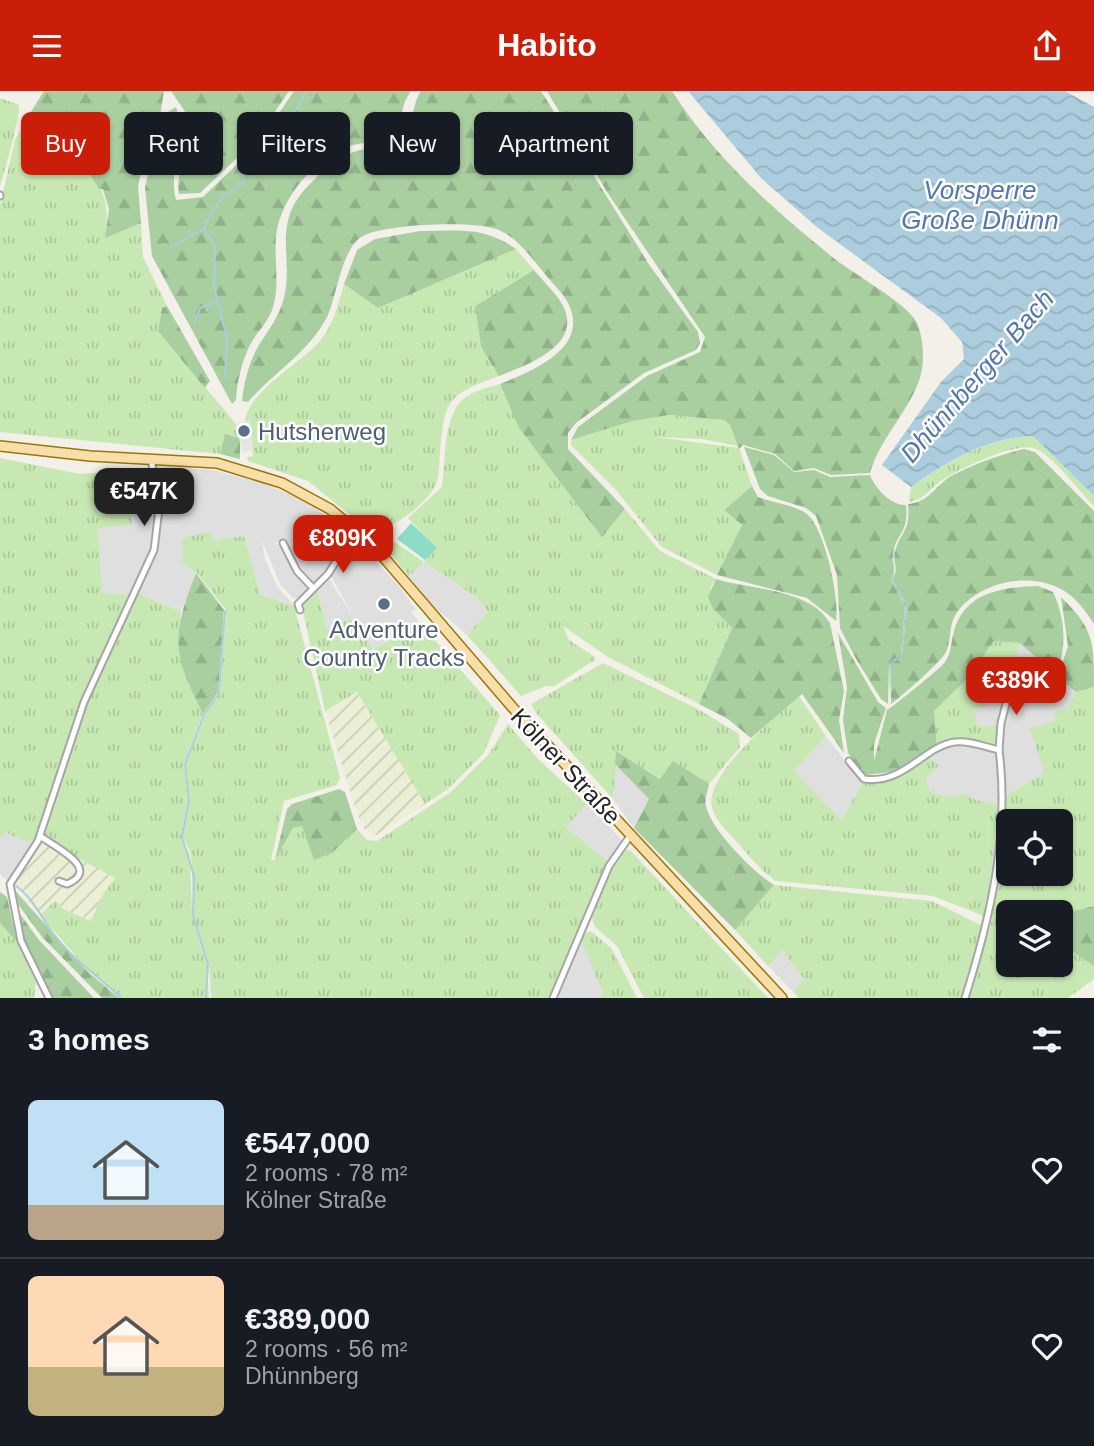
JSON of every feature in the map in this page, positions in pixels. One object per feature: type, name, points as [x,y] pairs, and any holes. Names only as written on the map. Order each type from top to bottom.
[{"type":"main road","name":"Kölner Straße","points":[[0,446],[77,455],[202,461],[266,476],[300,490],[356,530],[513,708],[782,998]]},
{"type":"street","points":[[49,998],[24,950],[10,891],[14,876],[40,836],[84,702],[154,550],[158,529],[158,494],[151,458]]},
{"type":"street","points":[[300,610],[298,604],[328,574],[356,530]]},
{"type":"street","points":[[283,544],[297,571],[313,588]]},
{"type":"street","points":[[965,998],[992,901],[1001,796],[999,750],[1008,696],[1026,686],[1040,686]]},
{"type":"street","points":[[849,761],[864,779],[872,780],[912,767],[952,742],[999,750]]},
{"type":"street","points":[[40,836],[74,859],[79,866],[79,875],[74,881],[67,884],[59,881]]},
{"type":"street","points":[[553,998],[609,866],[630,836]]},
{"type":"shaded area","name":"Hutsherweg","points":[[250,420],[253,449],[247,452],[242,451],[236,424]]},
{"type":"shaded area","points":[[158,466],[213,470],[263,483],[309,503],[348,535],[327,571],[314,583],[298,567],[298,558],[292,557],[284,541],[273,543],[281,545],[292,569],[308,585],[309,588],[299,598],[293,598],[280,584],[262,541],[265,559],[277,586],[294,606],[260,594],[244,537],[183,565],[196,573],[181,612],[137,593],[156,551],[160,493],[155,471]]},
{"type":"shaded area","points":[[145,470],[151,473],[156,501],[151,550],[131,596],[102,592],[98,527],[132,525],[126,471]]},
{"type":"shaded area","points":[[353,538],[399,586],[416,610],[411,611],[419,622],[373,650],[327,632],[317,588],[329,579],[354,618],[330,574]]},
{"type":"shaded area","points":[[424,562],[475,596],[488,611],[467,635],[429,602],[409,576]]},
{"type":"shaded area","points":[[1020,643],[1076,692],[1068,707],[1054,712],[1056,721],[1044,773],[1003,797],[1000,725],[978,726],[973,709],[987,705],[985,698],[997,685],[1008,689]]},
{"type":"shaded area","points":[[826,736],[862,783],[842,820],[794,771]]},
{"type":"shaded area","points":[[957,743],[995,752],[998,763],[999,805],[976,800],[965,793],[948,797],[930,792],[926,779],[939,765],[928,757],[940,748]]},
{"type":"shaded area","points":[[615,764],[650,799],[634,828],[613,799]]},
{"type":"shaded area","points":[[587,804],[622,840],[609,862],[566,827]]},
{"type":"shaded area","points":[[5,831],[26,842],[36,840],[9,882],[0,874],[0,839]]},
{"type":"shaded area","points":[[581,940],[604,993],[601,998],[556,998]]},
{"type":"shaded area","points":[[783,951],[804,979],[793,992],[768,966]]},
{"type":"green space","points":[[44,91],[164,91],[161,112],[124,112],[124,175],[140,175],[138,187],[141,223],[105,238],[109,209],[103,189],[99,189],[90,175],[110,175],[110,112],[31,112]]},
{"type":"green space","points":[[171,91],[289,91],[275,112],[237,112],[237,158],[223,171],[223,112],[185,112]]},
{"type":"green space","points":[[294,91],[411,91],[402,112],[364,112],[364,143],[350,146],[350,112],[280,112]]},
{"type":"green space","points":[[421,91],[541,91],[554,112],[474,112],[474,175],[593,175],[650,266],[698,332],[700,343],[696,350],[644,373],[576,423],[568,433],[568,449],[625,509],[602,537],[519,428],[500,384],[542,365],[555,355],[572,333],[573,319],[568,303],[560,292],[519,244],[499,230],[451,224],[410,226],[363,236],[350,251],[340,273],[331,308],[320,329],[248,402],[242,401],[252,358],[277,317],[284,298],[290,214],[297,200],[318,175],[350,175],[350,154],[364,150],[364,175],[460,175],[460,112],[414,112]]},
{"type":"green space","points":[[547,91],[672,91],[706,137],[766,200],[831,256],[910,313],[916,321],[922,340],[921,374],[911,398],[881,447],[870,473],[831,475],[814,468],[794,471],[775,454],[743,445],[739,449],[730,425],[724,420],[669,415],[633,421],[571,440],[578,427],[647,376],[700,352],[705,337],[597,175],[633,175],[633,112],[559,112]]},
{"type":"green space","points":[[0,98],[19,105],[19,110],[0,186]]},
{"type":"green space","points":[[21,129],[21,175],[93,175],[105,202],[105,237],[141,223],[143,257],[167,306],[162,308],[158,331],[236,424],[240,438],[225,434],[220,454],[0,432],[0,206],[15,140]]},
{"type":"green space","points":[[237,164],[237,175],[307,175],[282,212],[276,237],[276,290],[273,307],[248,350],[240,371],[236,400],[232,404],[152,256],[145,188],[148,175],[174,175],[176,200],[203,197]]},
{"type":"green space","points":[[179,175],[219,175],[200,193],[179,194]]},
{"type":"green space","points":[[420,231],[482,233],[516,249],[378,308],[344,284],[357,250],[375,239]]},
{"type":"green space","points":[[516,249],[534,270],[475,306],[481,347],[499,376],[469,388],[452,401],[444,420],[436,484],[432,492],[409,514],[375,535],[308,481],[248,461],[247,457],[253,456],[250,421],[245,421],[248,410],[265,389],[323,337],[334,315],[344,284],[378,308]]},
{"type":"green space","points":[[534,270],[562,304],[567,318],[566,331],[560,342],[550,351],[499,376],[481,347],[475,306]]},
{"type":"green space","points":[[167,306],[210,381],[205,388],[158,331],[162,308]]},
{"type":"green space","points":[[500,384],[519,428],[602,536],[625,509],[660,551],[716,579],[711,587],[713,609],[732,628],[699,704],[608,657],[563,626],[569,640],[595,657],[595,660],[554,686],[546,686],[521,696],[467,635],[488,611],[475,596],[424,562],[436,548],[408,518],[442,487],[447,437],[454,412],[460,402],[473,393]]},
{"type":"green space","points":[[669,415],[724,420],[730,425],[738,446],[702,439],[656,437],[739,448],[752,486],[724,510],[742,525],[717,575],[662,547],[615,489],[571,445],[571,440],[633,421]]},
{"type":"green space","points":[[225,434],[240,438],[240,459],[220,454]]},
{"type":"green space","points":[[1033,436],[1094,496],[1094,506],[1050,459],[1036,449],[1027,448],[1003,452],[976,463],[944,479],[924,496],[909,502],[911,487],[954,460],[1000,441]]},
{"type":"green space","points":[[744,447],[774,455],[794,472],[814,470],[830,477],[870,475],[884,495],[895,503],[906,505],[906,521],[895,546],[891,580],[905,606],[901,655],[889,663],[888,704],[881,699],[840,628],[837,575],[816,516],[806,508],[768,496],[760,489]]},
{"type":"green space","points":[[1024,449],[1035,452],[1094,511],[1094,624],[1074,599],[1053,585],[1023,580],[994,586],[980,592],[958,611],[943,657],[891,704],[891,664],[902,656],[907,606],[893,580],[896,573],[897,545],[908,521],[908,504],[927,497],[947,479],[961,471]]},
{"type":"green space","points":[[0,458],[80,474],[126,471],[132,525],[98,528],[102,592],[132,596],[82,702],[36,840],[26,842],[5,832],[0,839]]},
{"type":"green space","points":[[752,486],[758,497],[798,509],[815,524],[830,566],[836,598],[836,621],[807,598],[717,575],[742,525],[724,510]]},
{"type":"green space","points":[[411,523],[437,548],[425,560],[397,539]]},
{"type":"green space","points":[[210,531],[213,541],[244,536],[260,594],[294,606],[340,778],[337,785],[284,801],[271,860],[275,860],[293,828],[302,825],[333,852],[357,829],[367,840],[377,841],[451,792],[488,755],[508,724],[537,758],[587,804],[566,827],[609,862],[552,998],[211,998],[209,964],[194,915],[191,854],[183,837],[190,801],[186,764],[205,715],[220,693],[226,610],[197,573],[183,565],[182,539]]},
{"type":"green space","points":[[387,537],[424,562],[409,576],[382,543]]},
{"type":"green space","points":[[196,573],[224,610],[218,692],[203,714],[185,676],[178,645],[182,613]]},
{"type":"green space","points":[[716,579],[794,597],[808,603],[830,623],[844,691],[839,720],[844,753],[802,694],[751,738],[728,719],[699,704],[732,628],[713,609],[708,597]]},
{"type":"green space","points":[[1038,586],[1053,592],[1062,622],[1062,654],[1055,674],[1020,643],[994,641],[966,680],[934,711],[937,747],[900,771],[865,775],[848,753],[843,720],[847,687],[838,633],[878,702],[886,708],[874,744],[874,761],[887,710],[945,662],[959,618],[967,607],[976,599],[999,590]]},
{"type":"green space","points":[[317,588],[327,631],[351,618],[373,650],[419,622],[500,715],[484,753],[448,789],[425,804],[357,692],[325,711],[302,607]]},
{"type":"green space","points":[[137,593],[181,612],[179,642],[182,665],[203,714],[184,763],[188,801],[181,837],[190,855],[192,915],[207,964],[209,998],[122,998],[88,970],[40,915],[55,901],[65,910],[91,921],[103,894],[115,878],[57,847],[42,833],[85,702]]},
{"type":"green space","points":[[1061,597],[1080,618],[1092,647],[1094,687],[1076,692],[1058,677],[1068,646]]},
{"type":"green space","points":[[994,641],[1020,643],[1008,689],[997,686],[985,698],[987,705],[974,710],[978,726],[1000,725],[997,746],[958,740],[937,747],[934,711],[966,680]]},
{"type":"green space","points":[[603,663],[698,709],[739,734],[740,747],[709,784],[673,762],[661,779],[617,752],[613,799],[537,714],[531,704]]},
{"type":"green space","points":[[1094,687],[1094,906],[1073,911],[1073,900],[996,900],[996,977],[1073,977],[1073,951],[1094,966],[1094,979],[1068,998],[969,998],[992,919],[996,875],[996,886],[1073,886],[1073,809],[1002,809],[1003,797],[1044,773],[1030,728],[1055,721],[1054,712],[1068,707],[1076,692]]},
{"type":"green space","points":[[357,692],[425,804],[377,835],[368,833],[361,825],[325,711]]},
{"type":"green space","points":[[799,696],[826,736],[794,771],[842,820],[862,783],[888,780],[928,757],[939,765],[926,779],[930,792],[948,797],[965,793],[976,800],[999,805],[996,809],[986,917],[933,896],[776,881],[760,868],[723,827],[712,808],[712,795],[719,779],[759,732]]},
{"type":"green space","points":[[616,751],[660,779],[673,761],[709,784],[706,804],[716,827],[745,861],[774,885],[735,930],[634,828],[649,799],[615,764]]},
{"type":"green space","points":[[339,789],[345,792],[357,829],[333,852],[314,860],[302,826],[293,828],[275,860],[287,809],[292,804]]},
{"type":"green space","points":[[42,833],[57,847],[115,878],[103,894],[91,921],[65,910],[55,901],[40,915],[13,881]]},
{"type":"green space","points":[[626,850],[630,850],[768,998],[644,998],[617,946],[594,926],[592,917],[612,869]]},
{"type":"green space","points":[[774,885],[932,901],[983,926],[961,998],[798,998],[793,992],[804,979],[783,951],[768,966],[735,930]]},
{"type":"green space","points":[[11,886],[87,971],[119,998],[102,998],[42,937],[12,896]]},
{"type":"green space","points":[[0,892],[7,897],[17,942],[0,923]]},
{"type":"green space","points":[[1094,906],[1094,966],[1073,952],[1073,911]]},
{"type":"green space","points":[[15,907],[39,940],[94,998],[53,998],[24,941]]},
{"type":"green space","points":[[0,923],[17,942],[36,981],[34,998],[0,998]]},
{"type":"green space","points":[[591,931],[612,949],[637,998],[601,998],[603,993],[581,940],[585,933]]},
{"type":"water","name":"Vorsperre Große Dhünn","points":[[688,91],[1065,91],[1094,107],[1094,496],[1033,436],[984,446],[939,468],[911,487],[882,465],[941,382],[964,359],[962,342],[941,318],[818,228],[761,178]]},
{"type":"water","points":[[896,572],[893,580],[907,606],[902,656],[891,664],[890,700],[889,663],[901,655],[905,606],[891,580]]},
{"type":"waterway","points":[[225,378],[227,338],[214,287],[215,247],[205,230],[205,223],[224,195],[240,186],[250,168],[276,140],[285,120],[300,106],[305,91]]},
{"type":"waterway","points":[[171,247],[204,228]]},
{"type":"waterway","points":[[195,321],[200,308],[215,302]]},
{"type":"waterway","points":[[206,998],[208,964],[193,915],[194,876],[182,837],[189,801],[185,764],[204,715],[219,693],[225,611]]},
{"type":"waterway","points":[[16,886],[32,901],[68,951],[121,998]]},
{"type":"place","name":"Hutsherweg","points":[[244,431]]},
{"type":"place","name":"Adventure Country Tracks","points":[[384,604]]},
{"type":"water label","name":"Dhünnberger Bach","points":[[977,376]]}]
